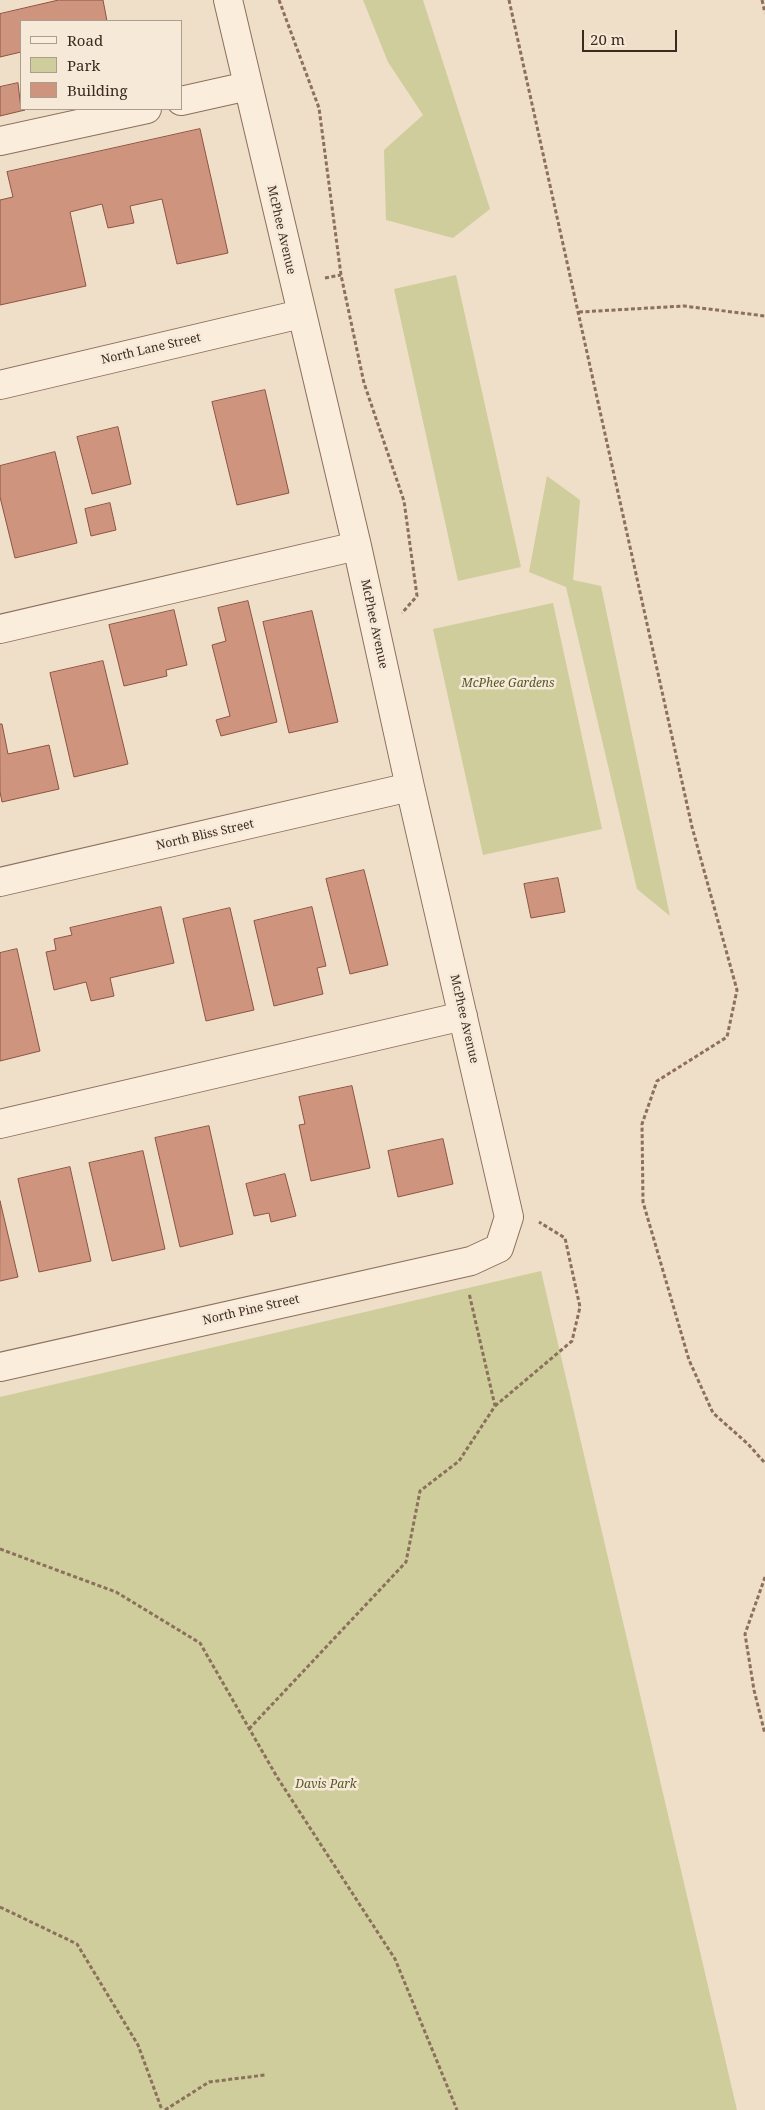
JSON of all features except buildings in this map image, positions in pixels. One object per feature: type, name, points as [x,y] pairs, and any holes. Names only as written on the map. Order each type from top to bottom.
[{"type":"street","name":"McPhee Avenue","points":[[228,0],[357,546],[410,787],[510,1217],[499,1248]]},
{"type":"street","points":[[182,101],[248,86]]},
{"type":"street","points":[[0,141],[142,110]]},
{"type":"street","name":"North Lane Street","points":[[0,384],[301,314]]},
{"type":"street","points":[[0,629],[357,546]]},
{"type":"street","name":"North Bliss Street","points":[[0,882],[410,787]]},
{"type":"street","points":[[0,1124],[463,1016]]},
{"type":"street","name":"North Pine Street","points":[[0,1367],[463,1263],[499,1248]]},
{"type":"path","points":[[279,0],[319,108],[341,275],[364,383],[404,501],[417,596],[407,609],[376,633]]},
{"type":"path","points":[[509,0],[692,827],[737,990],[727,1037],[656,1081],[642,1124],[644,1202],[689,1360],[712,1413],[748,1444],[765,1463]]},
{"type":"path","points":[[762,0],[765,13]]},
{"type":"path","points":[[579,312],[684,306],[765,316]]},
{"type":"path","points":[[249,1729],[406,1562],[420,1491],[459,1461],[495,1406],[572,1341],[580,1306],[565,1238],[506,1203]]},
{"type":"path","points":[[463,1263],[495,1406]]},
{"type":"path","points":[[0,1549],[116,1592],[200,1643],[277,1777],[395,1959],[457,2110]]},
{"type":"path","points":[[765,1577],[746,1634],[765,1734]]},
{"type":"path","points":[[0,1906],[77,1944],[138,2045],[163,2110],[209,2082],[265,2075]]},
{"type":"green space","points":[[363,0],[423,0],[490,209],[453,238],[386,220],[384,150],[423,115],[388,62]]},
{"type":"green space","points":[[456,275],[521,567],[458,581],[394,289]]},
{"type":"green space","points":[[547,476],[580,500],[573,580],[601,586],[670,916],[637,889],[566,587],[529,572]]},
{"type":"green space","name":"McPhee Gardens","points":[[553,603],[602,829],[483,855],[433,629]]},
{"type":"green space","name":"Davis Park","points":[[541,1271],[737,2110],[0,2110],[0,1397]]}]
